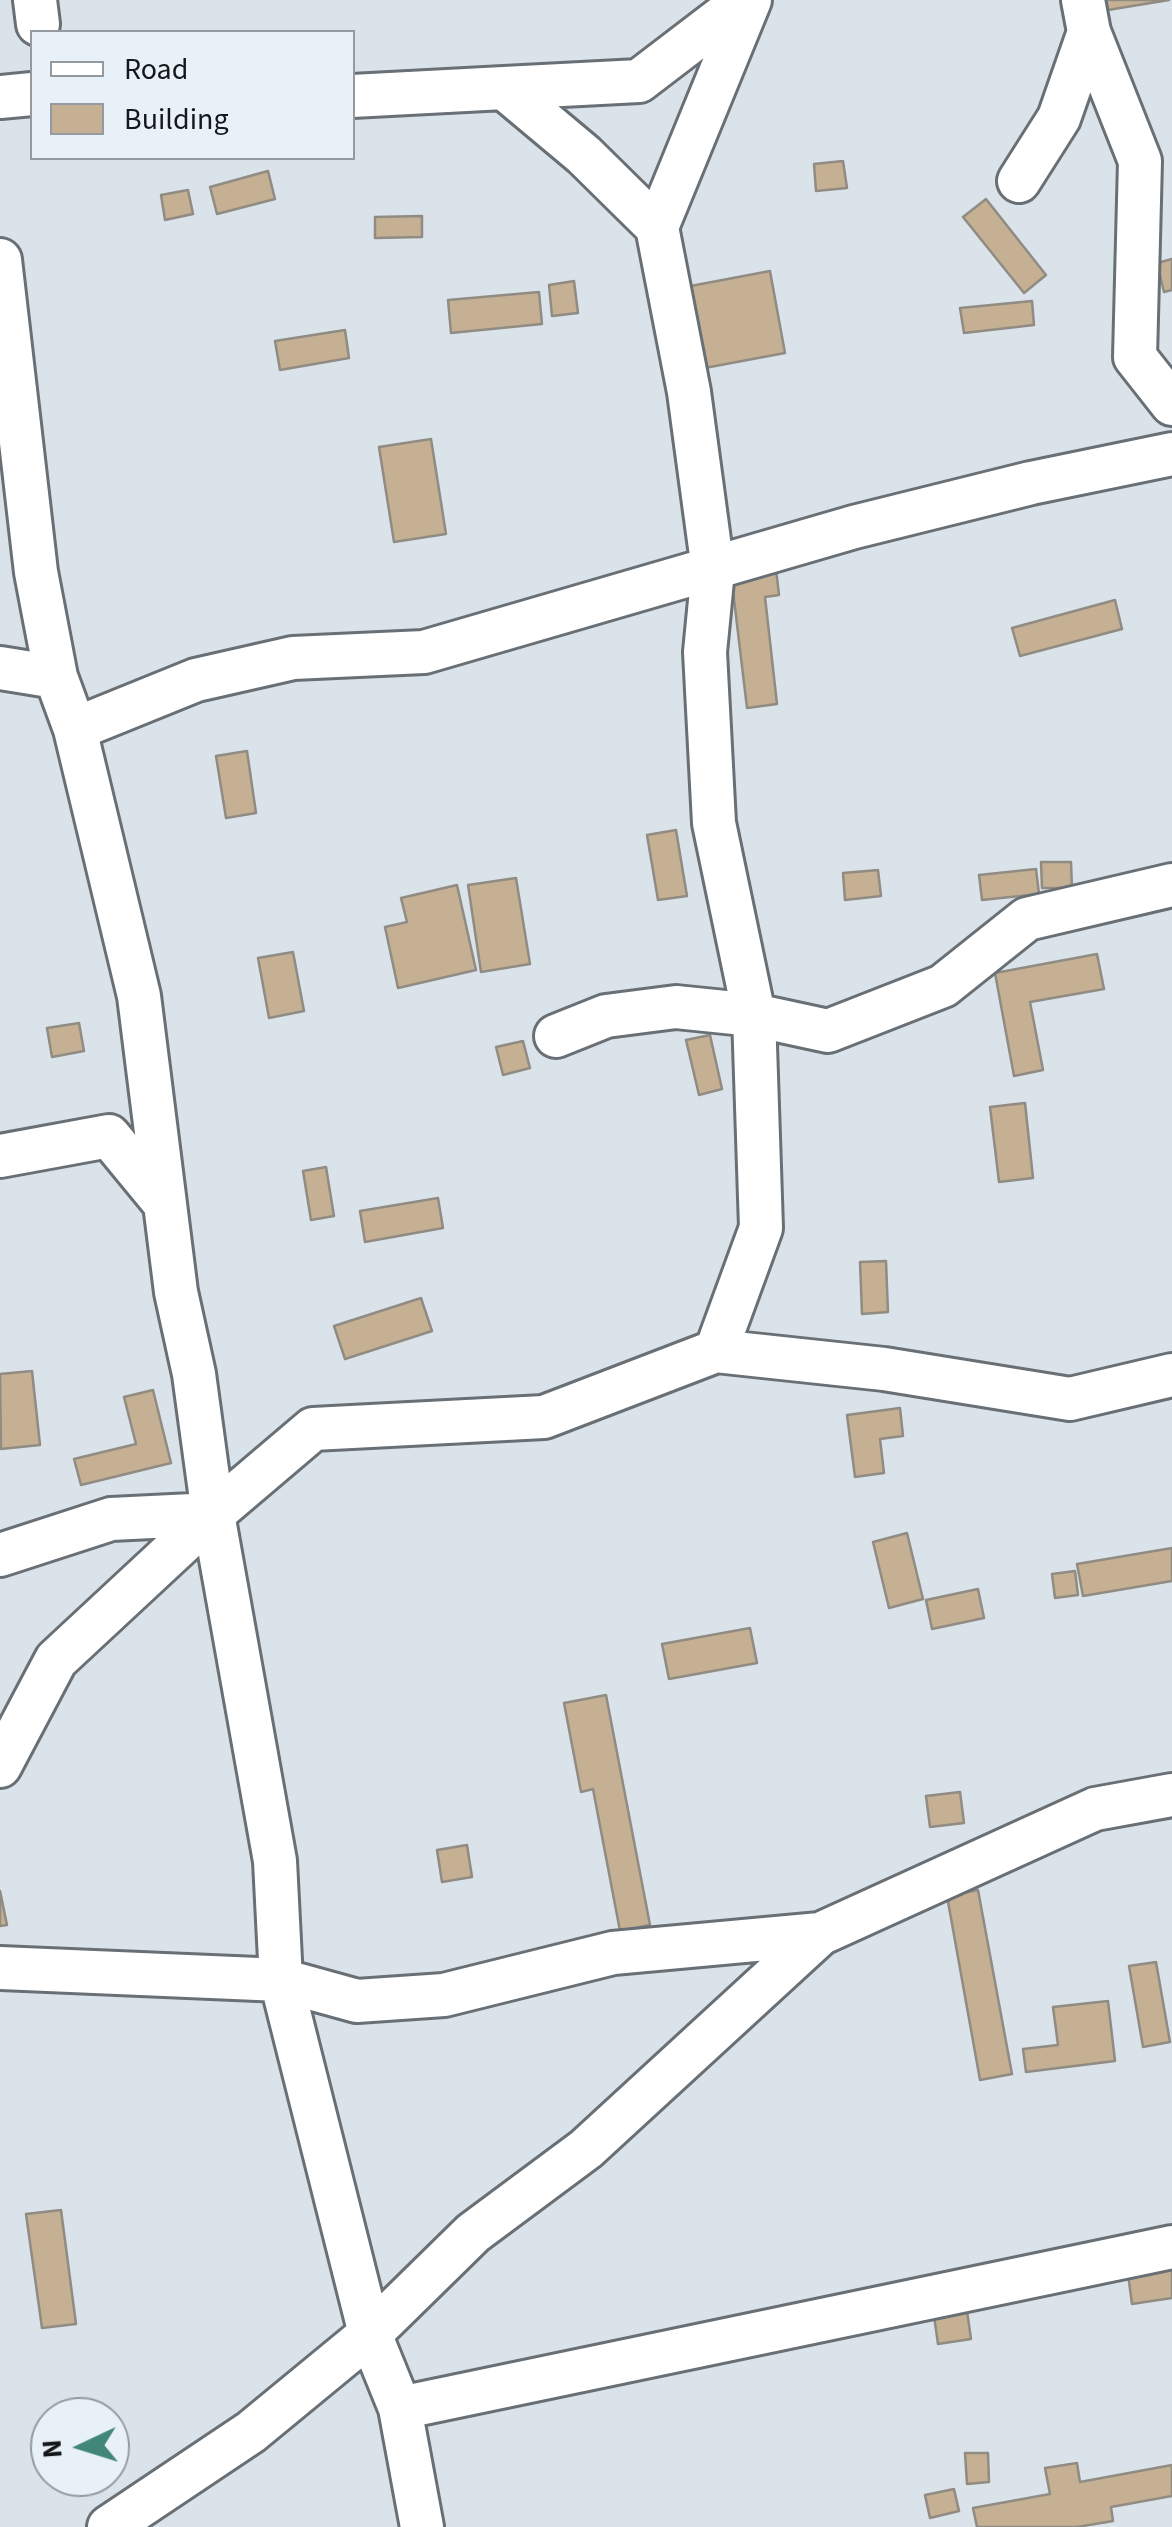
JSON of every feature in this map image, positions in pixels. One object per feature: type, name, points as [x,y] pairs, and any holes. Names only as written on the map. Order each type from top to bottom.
[{"type":"street","points":[[355,96],[639,81],[748,0]]},
{"type":"street","points":[[716,1351],[761,1228],[754,1014],[714,823],[706,652],[713,570],[690,392],[657,226],[748,0]]},
{"type":"street","points":[[1020,181],[1059,118],[1086,16]]},
{"type":"street","points":[[1086,16],[1140,161],[1135,358],[1172,404]]},
{"type":"street","points":[[504,88],[584,155],[657,226]]},
{"type":"street","points":[[0,98],[30,94]]},
{"type":"street","points":[[0,260],[36,572],[56,678],[75,729],[138,996],[165,1204],[213,1514],[275,1860],[281,1980],[370,2334],[400,2408],[422,2527]]},
{"type":"street","points":[[0,480],[20,437]]},
{"type":"street","points":[[75,729],[196,680],[293,658],[424,652],[872,522],[1172,454]]},
{"type":"street","points":[[0,668],[56,678]]},
{"type":"street","points":[[556,1036],[606,1016],[676,1006],[754,1014],[828,1031],[944,986],[1028,919],[1172,885]]},
{"type":"street","points":[[0,1156],[109,1136],[165,1204]]},
{"type":"street","points":[[0,1766],[56,1660],[213,1514],[313,1428],[544,1417],[716,1351],[884,1370],[1070,1399],[1172,1374]]},
{"type":"street","points":[[0,1555],[111,1520],[213,1514]]},
{"type":"street","points":[[109,2527],[250,2432],[370,2334],[474,2233],[586,2149],[820,1934],[1095,1809],[1172,1795]]},
{"type":"street","points":[[0,1968],[281,1980],[357,2001],[444,1995],[612,1953],[820,1934]]},
{"type":"street","points":[[400,2408],[1172,2247]]},
{"type":"building","points":[[1106,0],[1169,0],[1108,10]]},
{"type":"building","points":[[843,161],[847,188],[816,191],[814,164]]},
{"type":"building","points":[[268,171],[275,199],[217,214],[210,187]]},
{"type":"building","points":[[188,190],[193,214],[165,220],[161,195]]},
{"type":"building","points":[[986,199],[1046,275],[1024,293],[963,217]]},
{"type":"building","points":[[422,216],[422,237],[375,238],[375,217]]},
{"type":"building","points":[[1172,259],[1172,290],[1164,292],[1157,263]]},
{"type":"building","points":[[770,271],[785,353],[694,370],[680,288]]},
{"type":"building","points":[[574,281],[578,313],[552,316],[549,285]]},
{"type":"building","points":[[539,292],[542,324],[451,333],[448,300]]},
{"type":"building","points":[[1032,301],[1034,325],[964,333],[960,308]]},
{"type":"building","points":[[345,330],[349,358],[280,370],[275,341]]},
{"type":"building","points":[[431,439],[446,534],[394,542],[379,447]]},
{"type":"building","points":[[776,569],[779,595],[765,597],[777,704],[747,708],[731,574]]},
{"type":"building","points":[[1115,600],[1122,629],[1020,656],[1012,628]]},
{"type":"building","points":[[247,751],[256,813],[226,818],[216,756]]},
{"type":"building","points":[[676,830],[687,896],[658,900],[647,835]]},
{"type":"building","points":[[1041,862],[1071,862],[1072,888],[1042,888]]},
{"type":"building","points":[[1036,869],[1039,894],[982,900],[979,875]]},
{"type":"building","points":[[878,870],[881,896],[845,900],[843,873]]},
{"type":"building","points":[[516,878],[530,964],[481,972],[468,885]]},
{"type":"building","points":[[457,885],[476,970],[398,988],[385,927],[407,922],[401,898]]},
{"type":"building","points":[[293,952],[304,1011],[269,1018],[258,958]]},
{"type":"building","points":[[1097,954],[1104,989],[1030,1002],[1043,1070],[1014,1076],[995,973]]},
{"type":"building","points":[[79,1023],[84,1051],[52,1057],[47,1028]]},
{"type":"building","points":[[710,1035],[722,1089],[699,1095],[686,1040]]},
{"type":"building","points":[[523,1041],[530,1068],[503,1075],[496,1047]]},
{"type":"building","points":[[1025,1103],[1033,1178],[999,1182],[990,1107]]},
{"type":"building","points":[[326,1167],[334,1216],[311,1220],[303,1171]]},
{"type":"building","points":[[438,1198],[443,1228],[365,1242],[360,1211]]},
{"type":"building","points":[[886,1261],[888,1312],[862,1314],[860,1262]]},
{"type":"building","points":[[421,1298],[432,1331],[345,1359],[334,1326]]},
{"type":"building","points":[[32,1371],[40,1445],[1,1449],[0,1374]]},
{"type":"building","points":[[153,1390],[171,1463],[81,1485],[74,1459],[136,1444],[124,1397]]},
{"type":"building","points":[[900,1408],[903,1436],[880,1439],[884,1473],[855,1477],[847,1415]]},
{"type":"building","points":[[907,1533],[923,1599],[889,1608],[873,1542]]},
{"type":"building","points":[[1172,1548],[1172,1581],[1083,1596],[1077,1564]]},
{"type":"building","points":[[1075,1571],[1078,1595],[1055,1598],[1052,1574]]},
{"type":"building","points":[[978,1589],[984,1618],[932,1629],[926,1600]]},
{"type":"building","points":[[750,1628],[757,1663],[669,1679],[662,1644]]},
{"type":"building","points":[[606,1695],[650,1925],[620,1931],[593,1789],[581,1792],[564,1703]]},
{"type":"building","points":[[960,1792],[964,1823],[930,1827],[926,1796]]},
{"type":"building","points":[[467,1845],[472,1877],[442,1882],[437,1850]]},
{"type":"building","points":[[978,1890],[1012,2074],[980,2080],[947,1896]]},
{"type":"building","points":[[0,1891],[7,1925],[0,1926]]},
{"type":"building","points":[[1156,1962],[1170,2042],[1143,2047],[1129,1966]]},
{"type":"building","points":[[1108,2001],[1115,2061],[1026,2072],[1023,2049],[1058,2045],[1053,2007]]},
{"type":"building","points":[[61,2210],[76,2324],[42,2328],[26,2214]]},
{"type":"building","points":[[1172,2268],[1172,2298],[1132,2304],[1128,2274]]},
{"type":"building","points":[[967,2311],[971,2339],[938,2344],[934,2316]]},
{"type":"building","points":[[965,2453],[988,2453],[989,2482],[967,2484]]},
{"type":"building","points":[[1077,2463],[1080,2482],[1172,2465],[1172,2496],[1111,2507],[1113,2521],[1077,2527],[977,2527],[973,2508],[1050,2494],[1045,2468]]},
{"type":"building","points":[[954,2489],[959,2511],[930,2518],[925,2495]]}]
